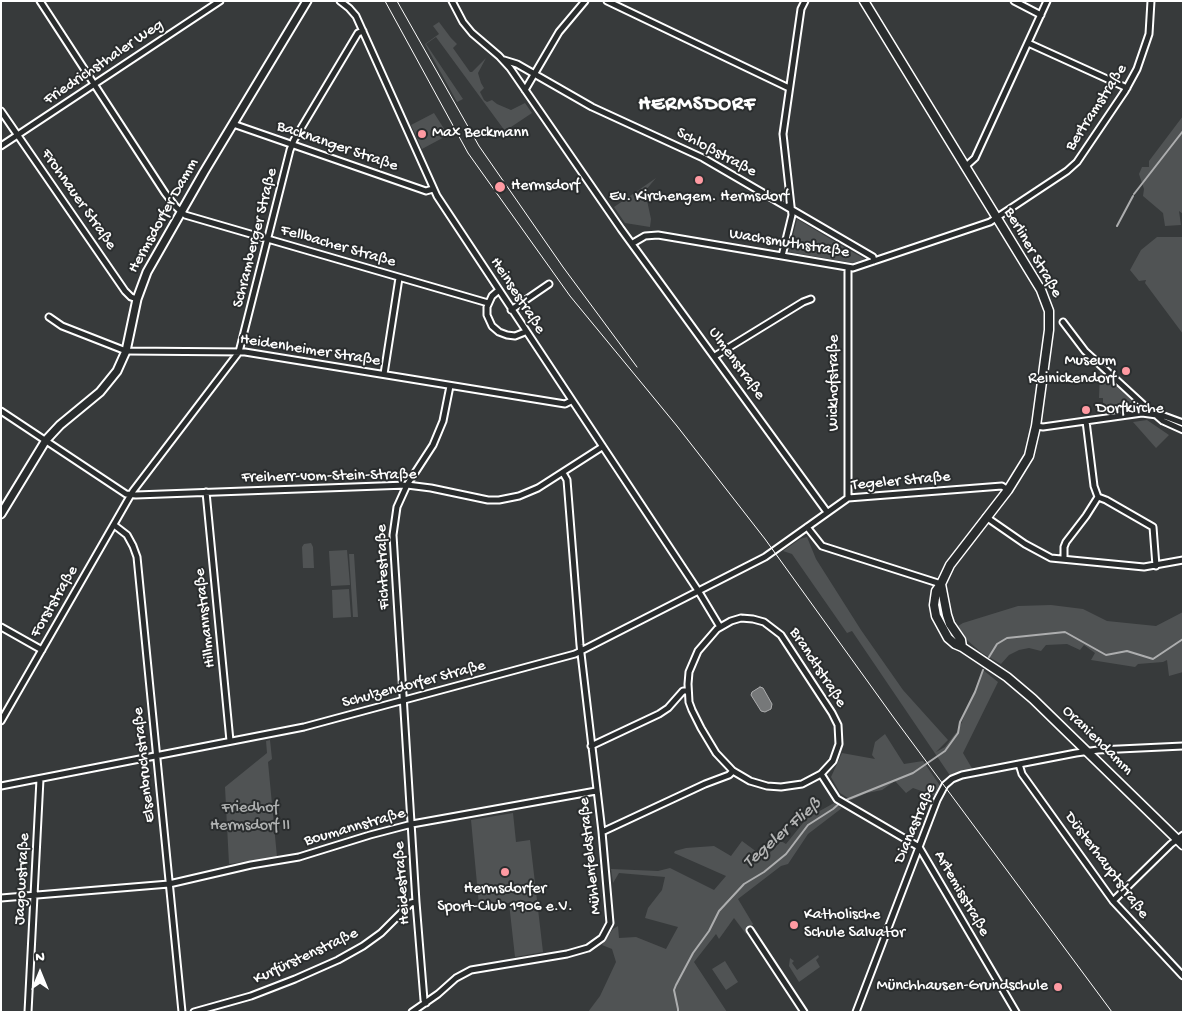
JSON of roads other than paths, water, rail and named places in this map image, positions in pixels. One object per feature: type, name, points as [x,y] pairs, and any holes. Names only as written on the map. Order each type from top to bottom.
[{"type":"main road","name":"Hermsdorfer Damm","points":[[1,514],[46,440],[91,400],[117,371],[126,352],[137,299],[147,272],[307,1]]},
{"type":"main road","name":"Berliner Straße","points":[[864,1],[1044,296],[1050,310],[1050,330],[1036,426],[1029,456],[1008,490],[950,565],[941,584]]},
{"type":"main road","name":"Oraniendamm","points":[[941,584],[946,615],[962,647],[1013,682],[1033,699],[1181,840]]},
{"type":"street","points":[[40,1],[165,193],[181,212]]},
{"type":"street","name":"Friedrichsthaler Weg","points":[[1,146],[220,1]]},
{"type":"street","name":"Heinsestraße","points":[[340,1],[353,12],[433,189],[525,332],[699,592]]},
{"type":"street","name":"Schloßstraße","points":[[452,1],[463,22],[472,33],[504,60],[511,61],[592,106],[703,158],[873,257],[874,261]]},
{"type":"street","points":[[525,90],[559,32],[585,1]]},
{"type":"street","points":[[607,1],[789,88]]},
{"type":"street","points":[[782,256],[792,214],[783,136],[789,88],[802,9],[805,1]]},
{"type":"street","points":[[1014,1],[1040,15]]},
{"type":"street","points":[[965,167],[975,158],[1047,1]]},
{"type":"street","name":"Bertramstraße","points":[[996,218],[1077,162],[1127,88],[1137,69],[1146,43],[1150,23],[1151,1]]},
{"type":"street","name":"Schramberger Straße","points":[[131,495],[239,352],[292,145],[358,33],[362,31]]},
{"type":"street","points":[[1028,43],[1127,88]]},
{"type":"street","name":"Ulmenstraße","points":[[504,60],[623,231],[827,512]]},
{"type":"street","name":"Frohnauer Straße","points":[[1,111],[128,295],[137,299]]},
{"type":"street","name":"Backnanger Straße","points":[[233,124],[426,191],[433,189]]},
{"type":"street","name":"Fellbacher Straße","points":[[181,212],[185,215],[269,240],[488,303]]},
{"type":"street","name":"Wachsmuthstraße","points":[[633,243],[644,236],[658,235],[853,268],[985,224],[996,218]]},
{"type":"street","name":"Wickhofstraße","points":[[848,268],[848,498]]},
{"type":"street","points":[[384,374],[399,278]]},
{"type":"street","points":[[511,310],[548,284]]},
{"type":"street","points":[[499,290],[488,303],[487,315],[495,329],[502,334],[512,336],[525,332]]},
{"type":"street","points":[[715,356],[803,302],[811,299]]},
{"type":"street","name":"Heidenheimer Straße","points":[[50,317],[62,326],[126,352],[239,352],[565,404],[571,401]]},
{"type":"street","points":[[1063,322],[1085,351],[1148,408],[1148,413]]},
{"type":"street","name":"Fichtestraße","points":[[404,701],[393,535],[397,507],[407,486],[426,458],[437,436],[446,409],[450,386]]},
{"type":"street","points":[[1,411],[126,494],[131,495]]},
{"type":"street","points":[[1036,426],[1043,427],[1148,413],[1164,416],[1183,423]]},
{"type":"street","points":[[1155,415],[1163,421],[1183,430]]},
{"type":"street","points":[[1086,420],[1094,486],[1098,498]]},
{"type":"street","name":"Freiherr-vom-Stein-Straße","points":[[131,495],[407,486],[432,488],[488,500],[499,500],[519,496],[538,488],[602,447]]},
{"type":"street","name":"Mühlenfeldstraße","points":[[412,1012],[456,978],[471,970],[581,951],[598,942],[607,931],[611,916],[580,651],[567,480],[563,473]]},
{"type":"street","name":"Tegeler Straße","points":[[806,528],[848,498],[1002,486],[1008,490]]},
{"type":"street","name":"Hillmannstraße","points":[[206,492],[230,741]]},
{"type":"street","name":"Forststraße","points":[[1,721],[131,495]]},
{"type":"street","points":[[1064,559],[1066,542],[1098,498]]},
{"type":"street","points":[[1098,498],[1106,500],[1153,527],[1156,566]]},
{"type":"street","points":[[986,517],[1037,551],[1051,558],[1137,567],[1156,566],[1183,560]]},
{"type":"street","name":"Elsenbruchstraße","points":[[114,525],[127,535],[134,546],[137,557],[182,1012]]},
{"type":"street","points":[[806,528],[822,546],[941,584]]},
{"type":"street","name":"Schulzendorfer Straße","points":[[1,786],[312,725],[575,654],[765,557],[806,528]]},
{"type":"street","points":[[699,592],[720,627]]},
{"type":"street","name":"Brandtstraße","points":[[753,619],[770,625],[785,640],[832,713],[838,725],[840,737],[836,756],[821,774],[802,784],[781,787],[758,784],[733,772],[720,759],[698,723],[690,704],[688,691],[689,672],[694,659],[703,644],[720,627],[736,620],[753,619]]},
{"type":"street","points":[[1,627],[42,650]]},
{"type":"street","points":[[591,746],[659,714],[668,708],[684,691],[688,691]]},
{"type":"street","name":"Heidestraße","points":[[404,701],[416,902],[424,1000],[426,1003]]},
{"type":"street","name":"Dianastraße","points":[[856,1012],[944,785],[962,775],[1088,751],[1183,746]]},
{"type":"street","name":"Düsterhauptstraße","points":[[1019,764],[1022,774],[1113,901],[1183,976]]},
{"type":"street","points":[[602,832],[733,772]]},
{"type":"street","name":"Artemisstraße","points":[[821,774],[837,799],[919,847],[1016,1012]]},
{"type":"street","name":"Jagowstraße","points":[[28,1012],[40,778]]},
{"type":"street","name":"Boumannstraße","points":[[1,898],[170,884],[251,865],[300,857],[412,824],[596,791]]},
{"type":"street","points":[[1113,901],[1181,840]]},
{"type":"street","name":"Kurfürstenstraße","points":[[194,1012],[251,996],[338,960],[363,946],[381,932],[411,902],[416,902]]},
{"type":"street","points":[[750,930],[804,1012]]},
{"type":"waterway","points":[[1134,194],[1183,131]]},
{"type":"waterway","points":[[1117,226],[1133,196]]},
{"type":"waterway","name":"Tegeler Fließ","points":[[989,657],[997,644],[1007,638],[1065,632],[1106,655],[1127,651],[1153,659],[1183,639]]},
{"type":"waterway","name":"Tegeler Fließ","points":[[678,1012],[674,990],[676,985],[719,911],[744,884],[764,872],[786,854],[808,825],[841,802],[913,773],[945,751],[958,733],[960,722],[975,692],[983,670]]},
{"type":"tram line","points":[[385,1],[468,153],[570,296],[677,426],[765,539],[894,718],[1112,1012]]},
{"type":"tram line","points":[[397,1],[479,146],[563,267],[637,367]]},
{"type":"place","name":"Max Beckmann","points":[[422,134]]},
{"type":"place","name":"Ev. Kirchengem. Hermsdorf","points":[[699,180]]},
{"type":"place","name":"Hermsdorf","points":[[500,187]]},
{"type":"place","name":"Museum Reinickendorf","points":[[1126,371]]},
{"type":"place","name":"Dorfkirche","points":[[1086,410]]},
{"type":"place","name":"Hermsdorfer Sport-Club 1906 e.V.","points":[[505,872]]},
{"type":"place","name":"Katholische Schule Salvator","points":[[794,925]]},
{"type":"place","name":"Münchhausen-Grundschule","points":[[1058,987]]},
{"type":"district","name":"HERMSDORF","points":[[697,106]]},
{"type":"park label","name":"Friedhof Hermsdorf II","points":[[250,818]]}]
